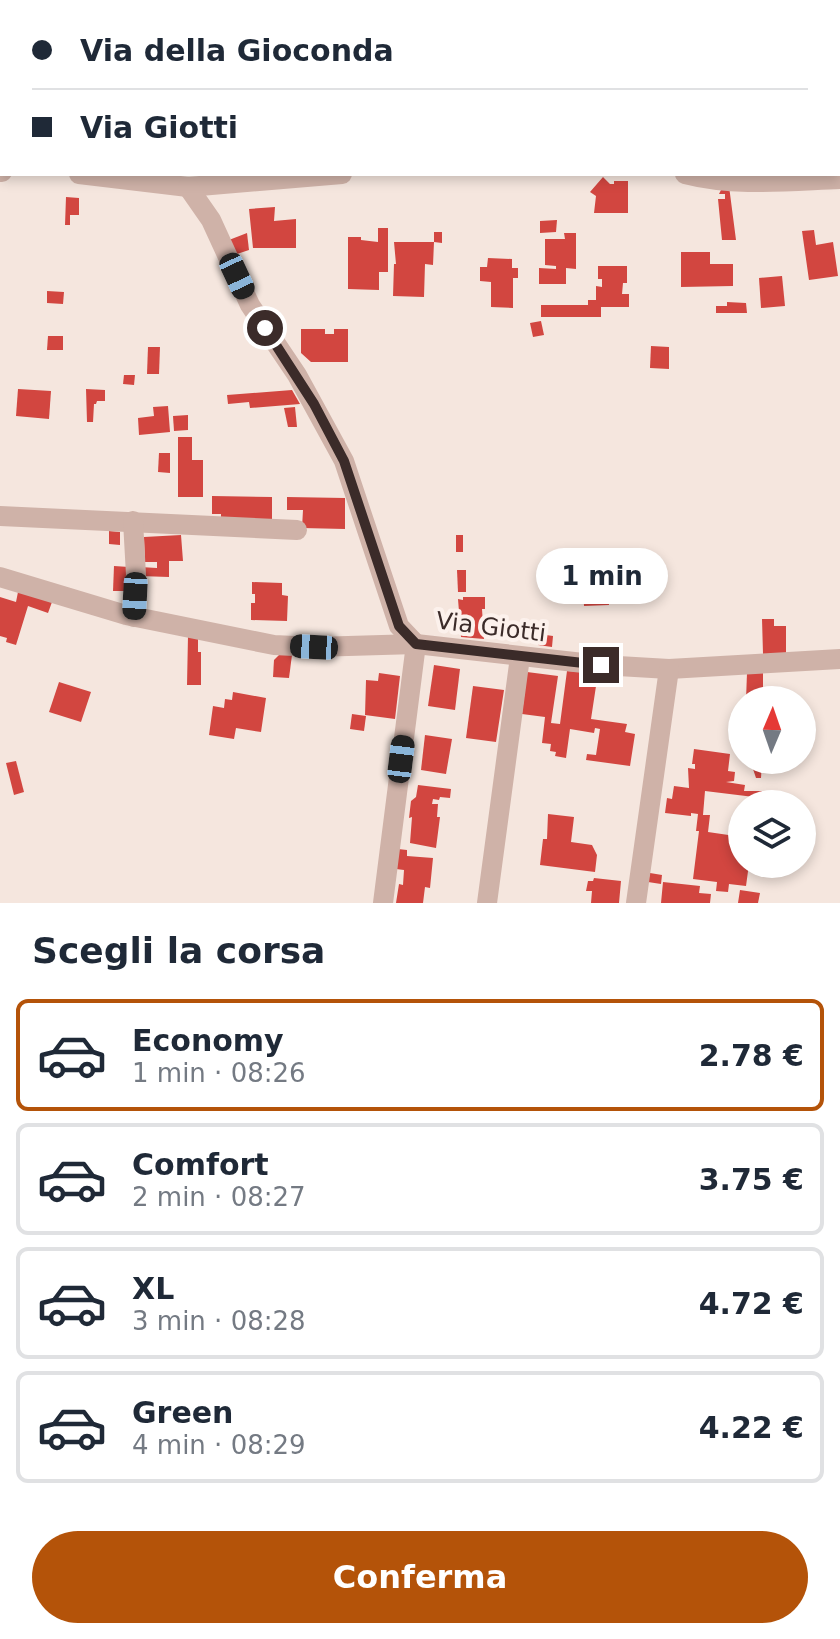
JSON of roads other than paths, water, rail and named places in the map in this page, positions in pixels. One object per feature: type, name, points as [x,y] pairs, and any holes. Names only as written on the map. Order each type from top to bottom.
[{"type":"street","points":[[102,176],[188,187],[318,176]]},
{"type":"street","points":[[692,176],[710,181],[756,183],[840,179]]},
{"type":"street","points":[[188,187],[211,220],[250,305],[297,375],[344,461],[399,626],[416,644],[383,903]]},
{"type":"street","points":[[0,516],[297,530]]},
{"type":"street","points":[[133,521],[136,575],[134,617]]},
{"type":"street","name":"Via Giotti","points":[[0,577],[134,617],[274,645],[416,644],[520,657],[669,669],[840,659]]},
{"type":"street","points":[[487,903],[520,657]]},
{"type":"street","points":[[636,903],[669,669]]}]
